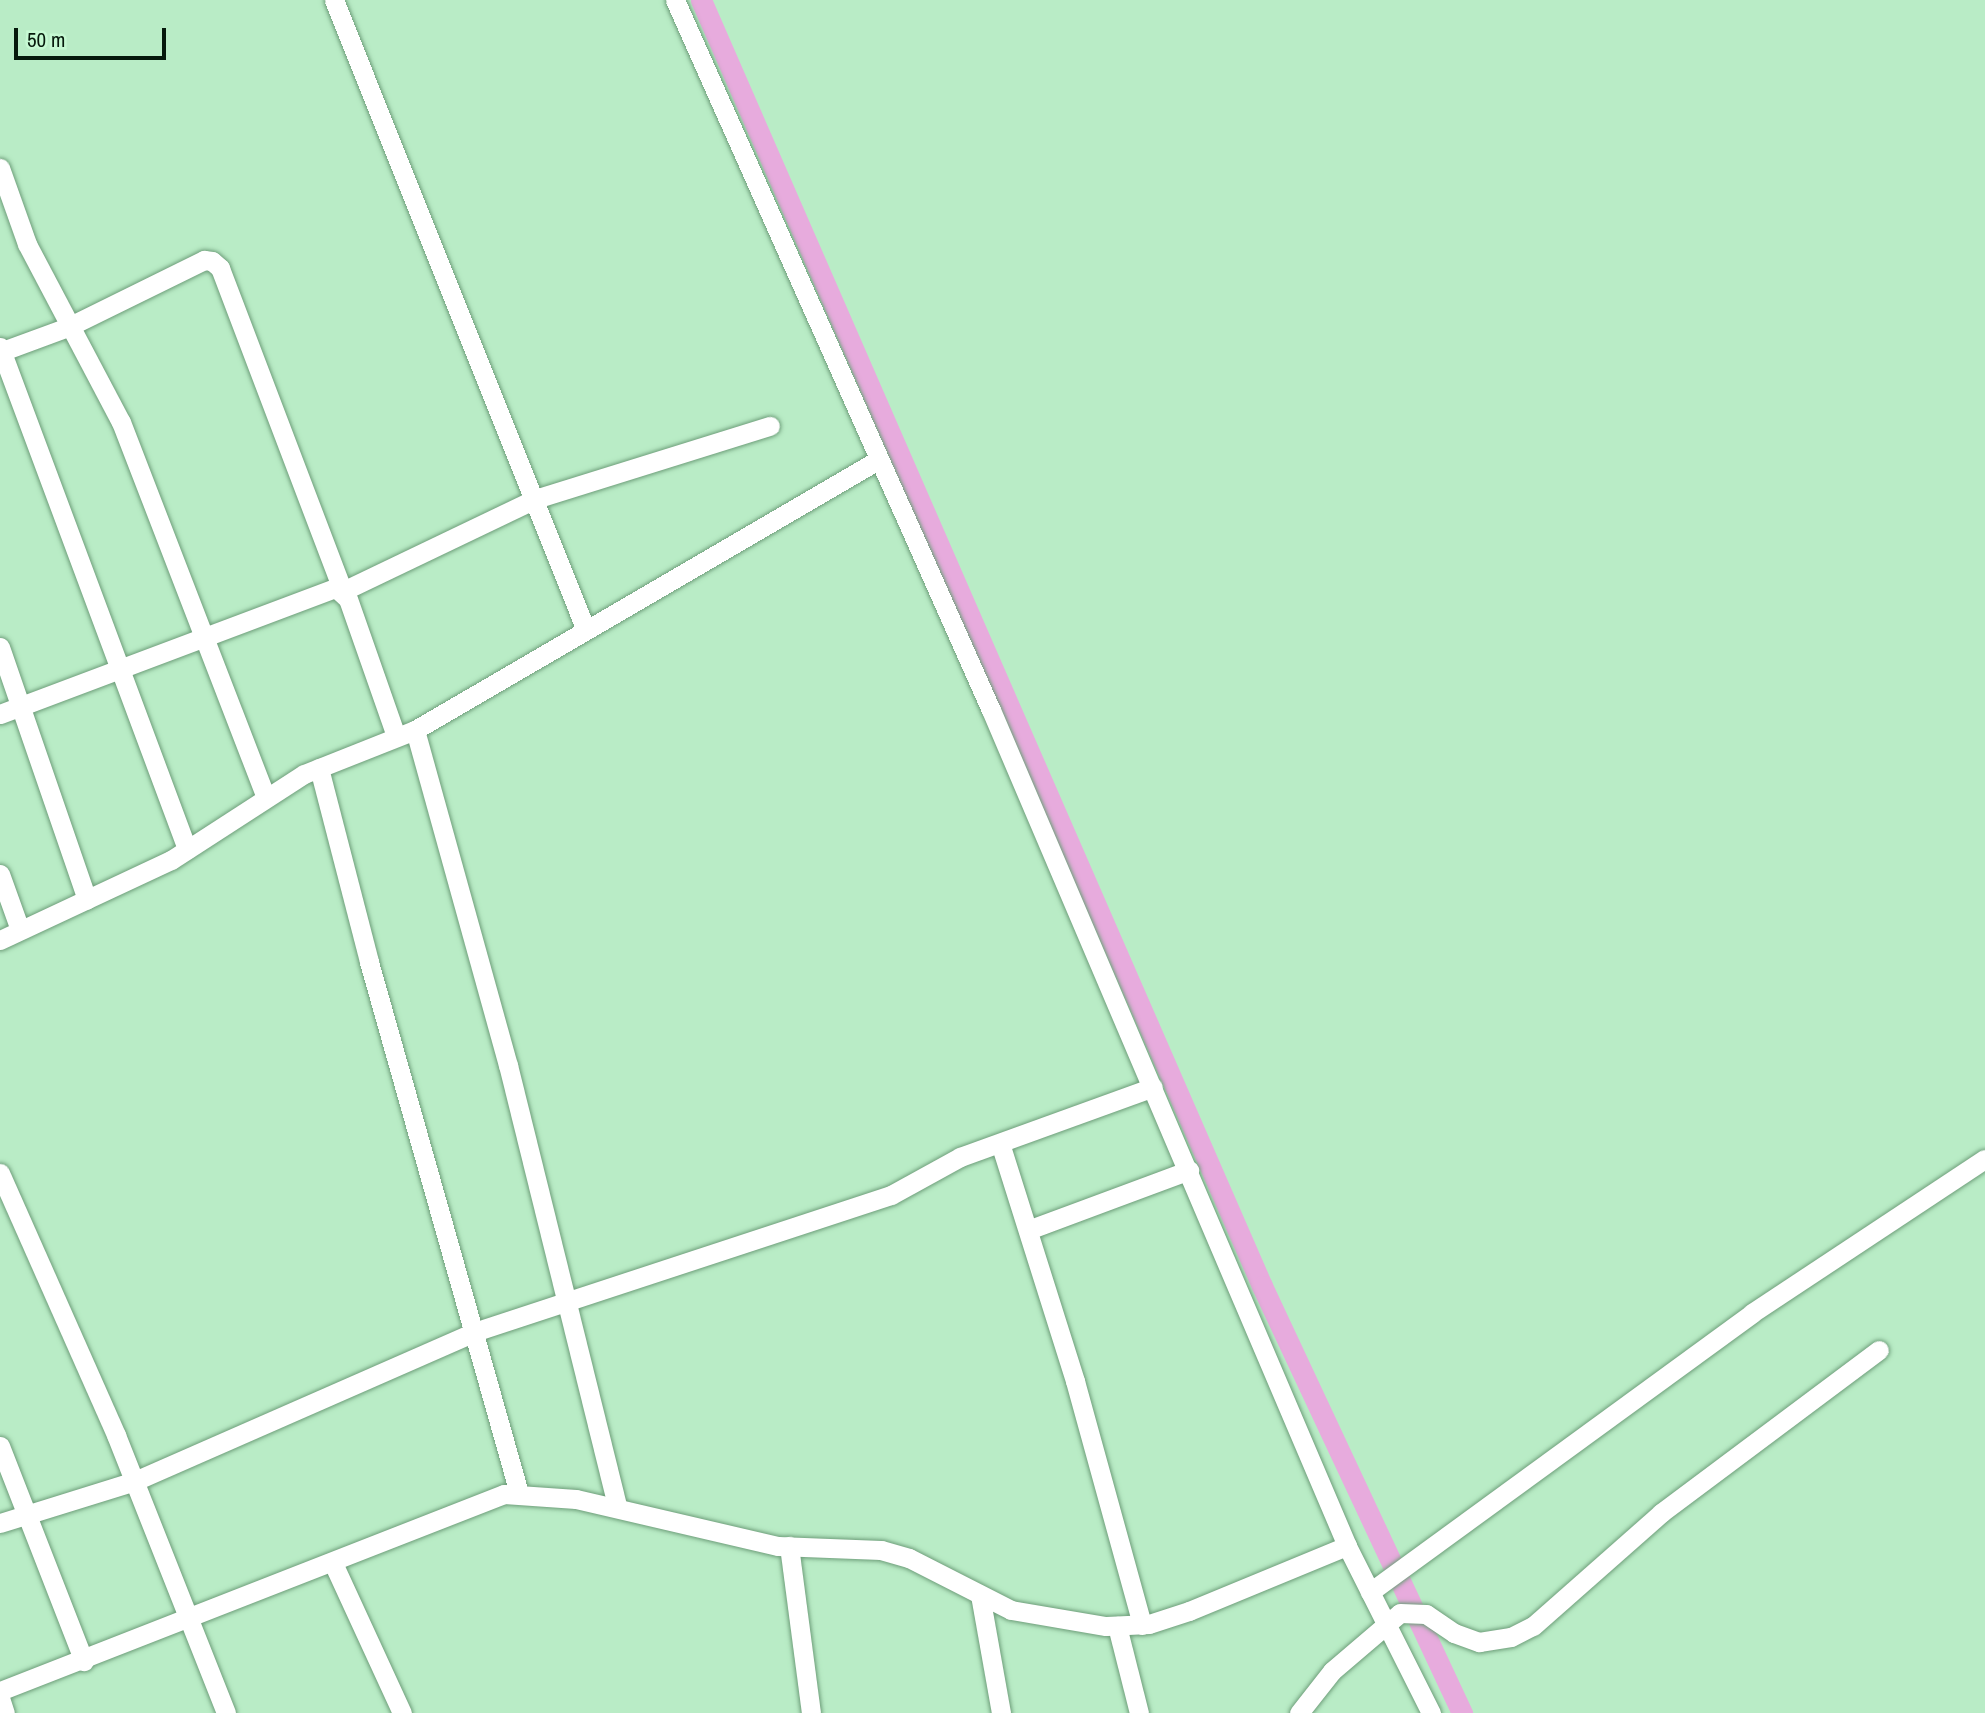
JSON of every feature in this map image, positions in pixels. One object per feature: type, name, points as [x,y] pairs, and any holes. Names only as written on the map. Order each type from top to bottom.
[{"type":"street","points":[[334,0],[585,628]]},
{"type":"street","points":[[675,0],[1153,1087],[1347,1546],[1430,1713]]},
{"type":"street","points":[[0,168],[27,244],[68,327],[121,422],[265,795]]},
{"type":"street","points":[[187,849],[1,350],[68,327],[204,260],[220,268],[396,736]]},
{"type":"street","points":[[0,714],[121,670],[326,589],[343,591],[535,499],[770,426]]},
{"type":"street","points":[[0,940],[187,849],[265,795],[319,768],[415,730],[585,628],[878,460]]},
{"type":"street","points":[[0,647],[87,899]]},
{"type":"street","points":[[415,730],[508,1065],[618,1508]]},
{"type":"street","points":[[319,768],[369,962],[519,1493]]},
{"type":"street","points":[[0,874],[20,930]]},
{"type":"street","points":[[0,1523],[26,1512],[135,1481],[474,1332],[891,1195],[938,1167],[1153,1087]]},
{"type":"street","points":[[1000,1143],[1028,1230],[1142,1625]]},
{"type":"street","points":[[1370,1592],[1752,1313],[1985,1159]]},
{"type":"street","points":[[1028,1230],[1189,1170]]},
{"type":"street","points":[[0,1173],[135,1481],[192,1619],[226,1713]]},
{"type":"street","points":[[1299,1713],[1332,1671],[1400,1613],[1412,1610],[1479,1642],[1511,1637],[1533,1626],[1661,1513],[1879,1350]]},
{"type":"street","points":[[0,1446],[85,1661]]},
{"type":"street","points":[[0,1691],[192,1619],[475,1502],[519,1493],[618,1508],[789,1546],[881,1550],[909,1559],[981,1595],[1031,1615],[1117,1626],[1142,1625],[1248,1589],[1347,1546]]},
{"type":"street","points":[[789,1546],[811,1713]]},
{"type":"street","points":[[332,1563],[402,1713]]},
{"type":"street","points":[[981,1595],[1001,1713]]},
{"type":"street","points":[[1117,1626],[1139,1713]]},
{"type":"street","points":[[0,1699],[5,1713]]},
{"type":"waterway","points":[[701,0],[1262,1286],[1462,1713]]}]
